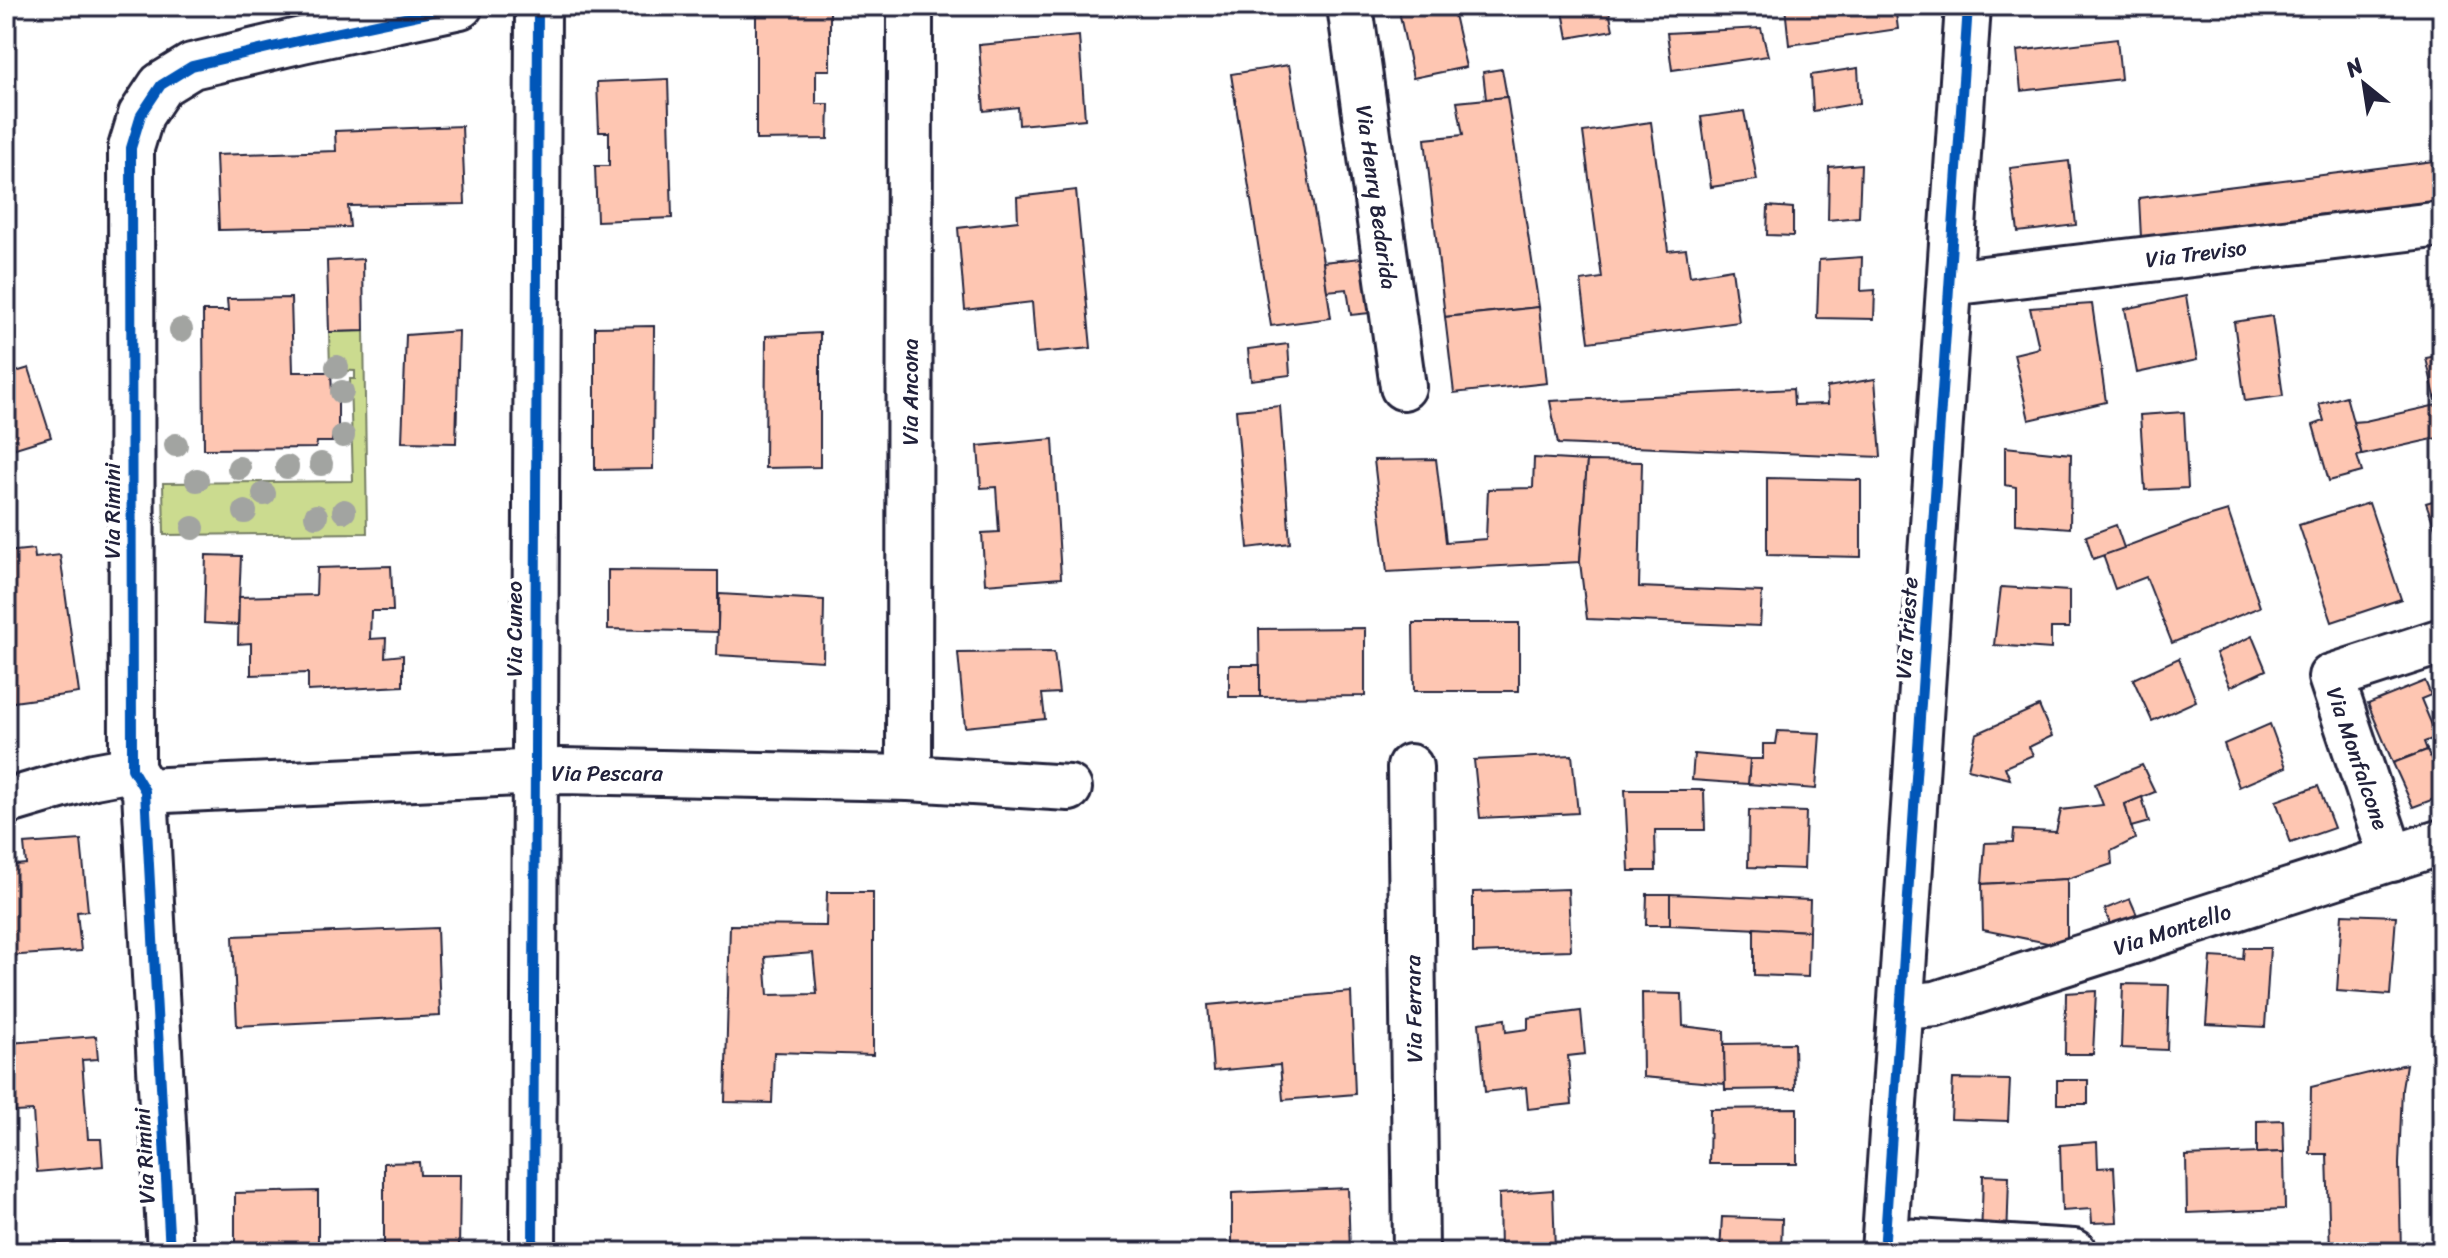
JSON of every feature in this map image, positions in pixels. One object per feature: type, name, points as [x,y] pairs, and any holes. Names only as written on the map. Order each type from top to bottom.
[{"type":"street","name":"Via Rimini","points":[[170,1252],[139,780],[131,148],[141,115],[161,85],[192,66],[460,6]]},
{"type":"street","name":"Via Cuneo","points":[[533,1252],[538,6]]},
{"type":"street","name":"Via Ancona","points":[[909,778],[910,6]]},
{"type":"street","name":"Via Henry Bedarida","points":[[1350,6],[1403,387]]},
{"type":"street","name":"Via Trieste","points":[[1968,6],[1885,1246],[2074,1252]]},
{"type":"street","name":"Via Treviso","points":[[1950,283],[2442,224]]},
{"type":"street","name":"Via Monfalcone","points":[[2392,859],[2331,677],[2442,641]]},
{"type":"street","name":"Via Ferrara","points":[[1410,767],[1416,1252]]},
{"type":"street","name":"Via Pescara","points":[[6,802],[94,776],[139,780],[561,771],[909,778],[1069,788]]},
{"type":"street","name":"Via Montello","points":[[1901,1007],[1936,1004],[2442,842]]},
{"type":"green space","points":[[364,331],[367,533],[164,535],[163,483],[353,481],[350,379],[355,379],[355,371],[330,370],[329,332]]},
{"type":"building","points":[[1420,6],[1452,6],[1466,67],[1413,78],[1399,11]]},
{"type":"building","points":[[1562,6],[1608,6],[1613,30],[1568,38]]},
{"type":"building","points":[[1785,6],[1895,6],[1898,29],[1789,45]]},
{"type":"building","points":[[830,9],[830,70],[816,70],[816,104],[829,104],[828,139],[756,140],[756,11]]},
{"type":"building","points":[[1761,28],[1768,56],[1672,70],[1667,33]]},
{"type":"building","points":[[1079,36],[1085,119],[1019,125],[1018,107],[984,111],[979,45]]},
{"type":"building","points":[[2117,39],[2121,79],[2021,91],[2017,51]]},
{"type":"building","points":[[1289,65],[1331,318],[1271,326],[1231,74]]},
{"type":"building","points":[[1858,68],[1860,103],[1813,111],[1811,75]]},
{"type":"building","points":[[1502,69],[1507,97],[1486,99],[1483,72]]},
{"type":"building","points":[[668,79],[672,218],[597,221],[595,166],[609,166],[609,132],[599,132],[597,82]]},
{"type":"building","points":[[1507,97],[1539,307],[1445,317],[1425,139],[1463,135],[1457,102]]},
{"type":"building","points":[[1744,111],[1757,180],[1711,187],[1701,117]]},
{"type":"building","points":[[1651,122],[1668,251],[1686,249],[1690,276],[1732,269],[1739,322],[1589,342],[1581,281],[1602,278],[1583,132]]},
{"type":"building","points":[[462,126],[465,204],[348,206],[350,227],[219,230],[216,155],[336,151],[335,131]]},
{"type":"building","points":[[2442,160],[2442,203],[2141,238],[2139,198]]},
{"type":"building","points":[[2069,161],[2076,225],[2018,232],[2010,168]]},
{"type":"building","points":[[1861,164],[1859,217],[1828,220],[1829,167]]},
{"type":"building","points":[[1076,190],[1091,348],[1036,353],[1032,302],[965,310],[958,228],[1018,221],[1017,197]]},
{"type":"building","points":[[1768,206],[1793,208],[1793,236],[1767,235]]},
{"type":"building","points":[[1371,257],[1379,312],[1351,315],[1347,289],[1327,291],[1323,262]]},
{"type":"building","points":[[1862,257],[1861,291],[1875,290],[1874,319],[1817,318],[1819,260]]},
{"type":"building","points":[[363,259],[364,331],[329,332],[327,261]]},
{"type":"building","points":[[2186,296],[2197,360],[2137,373],[2125,309]]},
{"type":"building","points":[[291,298],[293,372],[331,372],[332,394],[338,394],[338,436],[332,436],[332,442],[317,442],[316,448],[204,449],[203,311],[228,311],[227,299]]},
{"type":"building","points":[[2092,304],[2106,402],[2029,420],[2014,354],[2039,348],[2030,308]]},
{"type":"building","points":[[1539,307],[1547,383],[1454,393],[1445,317]]},
{"type":"building","points":[[2272,316],[2283,396],[2245,401],[2234,322]]},
{"type":"building","points":[[654,326],[653,469],[595,470],[595,327]]},
{"type":"building","points":[[459,331],[456,443],[402,442],[406,335]]},
{"type":"building","points":[[820,333],[820,467],[765,468],[766,336]]},
{"type":"building","points":[[1288,344],[1290,375],[1251,380],[1248,349]]},
{"type":"building","points":[[2442,355],[2442,396],[2435,397],[2426,358]]},
{"type":"building","points":[[29,368],[51,437],[6,451],[6,375]]},
{"type":"building","points":[[1875,379],[1881,457],[1558,444],[1550,401],[1793,389],[1794,405],[1828,404],[1827,387]]},
{"type":"building","points":[[2346,396],[2362,455],[2357,456],[2362,472],[2329,481],[2313,425],[2324,421],[2319,404]]},
{"type":"building","points":[[2442,396],[2442,437],[2362,455],[2353,422],[2437,405],[2435,397]]},
{"type":"building","points":[[1280,406],[1290,543],[1248,548],[1236,410]]},
{"type":"building","points":[[2184,412],[2188,488],[2145,490],[2140,415]]},
{"type":"building","points":[[1053,439],[1061,578],[985,584],[982,533],[999,532],[996,487],[981,488],[978,446]]},
{"type":"building","points":[[2005,447],[2071,454],[2070,528],[2016,524],[2016,487],[2005,485]]},
{"type":"building","points":[[1534,458],[1587,461],[1580,562],[1387,572],[1374,460],[1436,459],[1446,542],[1486,539],[1488,489],[1533,488]]},
{"type":"building","points":[[1587,461],[1642,462],[1639,587],[1762,592],[1760,626],[1587,619],[1580,562]]},
{"type":"building","points":[[1767,478],[1861,480],[1861,557],[1767,555]]},
{"type":"building","points":[[2442,498],[2442,547],[2426,503]]},
{"type":"building","points":[[2369,503],[2401,599],[2332,622],[2299,525]]},
{"type":"building","points":[[2228,511],[2260,607],[2172,643],[2146,577],[2115,589],[2103,555]]},
{"type":"building","points":[[2116,525],[2124,548],[2093,559],[2086,536]]},
{"type":"building","points":[[34,549],[35,558],[60,555],[79,693],[6,703],[6,552]]},
{"type":"building","points":[[206,555],[241,556],[238,625],[204,623]]},
{"type":"building","points":[[391,566],[393,611],[371,611],[370,639],[386,638],[385,657],[403,655],[403,686],[308,691],[308,673],[251,675],[251,643],[238,644],[239,597],[316,595],[317,568]]},
{"type":"building","points":[[608,570],[718,571],[718,632],[608,629]]},
{"type":"building","points":[[2001,587],[2069,591],[2069,628],[2051,628],[2051,649],[1994,645]]},
{"type":"building","points":[[719,594],[824,600],[823,661],[717,655]]},
{"type":"building","points":[[1413,623],[1519,623],[1519,691],[1414,691]]},
{"type":"building","points":[[1365,628],[1365,696],[1260,697],[1259,629]]},
{"type":"building","points":[[2252,636],[2266,670],[2230,687],[2216,653]]},
{"type":"building","points":[[1054,652],[1059,693],[1042,694],[1045,719],[965,727],[958,653]]},
{"type":"building","points":[[2179,658],[2196,701],[2152,721],[2133,679]]},
{"type":"building","points":[[1229,665],[1260,665],[1260,697],[1229,697]]},
{"type":"building","points":[[2425,681],[2431,695],[2421,699],[2437,737],[2424,742],[2427,750],[2393,763],[2368,704]]},
{"type":"building","points":[[2039,706],[2052,736],[2029,747],[2033,755],[2005,767],[2010,779],[1968,769],[1976,734]]},
{"type":"building","points":[[2270,724],[2286,767],[2239,787],[2224,744]]},
{"type":"building","points":[[1778,731],[1820,733],[1816,789],[1748,784],[1750,759],[1763,759],[1763,744],[1776,744]]},
{"type":"building","points":[[2427,750],[2442,781],[2442,796],[2413,807],[2393,763]]},
{"type":"building","points":[[1694,754],[1750,759],[1748,784],[1692,780]]},
{"type":"building","points":[[1572,755],[1578,813],[1480,818],[1474,760]]},
{"type":"building","points":[[2142,765],[2155,792],[2125,804],[2135,839],[2111,851],[2112,864],[2067,879],[1982,884],[1985,843],[2013,842],[2014,830],[2056,832],[2061,810],[2103,805],[2095,784]]},
{"type":"building","points":[[2318,786],[2334,828],[2291,843],[2276,801]]},
{"type":"building","points":[[1625,790],[1704,790],[1705,830],[1655,830],[1656,871],[1629,871]]},
{"type":"building","points":[[2142,797],[2149,822],[2131,827],[2125,804]]},
{"type":"building","points":[[1749,810],[1806,812],[1804,869],[1748,867]]},
{"type":"building","points":[[81,840],[88,911],[77,912],[81,951],[6,956],[6,866],[26,864],[24,844]]},
{"type":"building","points":[[2067,879],[2067,947],[1983,930],[1982,884]]},
{"type":"building","points":[[1568,889],[1571,950],[1473,953],[1473,892]]},
{"type":"building","points":[[827,892],[873,892],[873,1055],[774,1052],[772,1103],[725,1102],[730,925],[826,926]],"holes":[[[813,953],[817,994],[768,995],[765,957]]]},
{"type":"building","points":[[1647,894],[1670,894],[1670,925],[1646,925]]},
{"type":"building","points":[[1670,894],[1810,900],[1809,931],[1670,925]]},
{"type":"building","points":[[2130,899],[2140,922],[2112,931],[2105,909]]},
{"type":"building","points":[[2342,914],[2396,916],[2390,995],[2337,991]]},
{"type":"building","points":[[437,928],[440,1016],[237,1026],[233,936]]},
{"type":"building","points":[[1754,928],[1809,931],[1808,977],[1754,975]]},
{"type":"building","points":[[2244,948],[2270,948],[2265,1027],[2206,1024],[2211,957],[2243,959]]},
{"type":"building","points":[[2123,984],[2169,985],[2167,1050],[2121,1048]]},
{"type":"building","points":[[2096,991],[2093,1054],[2065,1054],[2066,993]]},
{"type":"building","points":[[1351,992],[1355,1094],[1283,1100],[1280,1065],[1213,1071],[1208,1005]]},
{"type":"building","points":[[1642,993],[1682,994],[1683,1026],[1724,1031],[1725,1084],[1643,1077]]},
{"type":"building","points":[[1581,1011],[1585,1054],[1568,1056],[1572,1104],[1528,1109],[1526,1087],[1485,1092],[1479,1023],[1505,1019],[1506,1032],[1528,1029],[1528,1018]]},
{"type":"building","points":[[96,1036],[98,1059],[82,1060],[88,1139],[101,1139],[103,1166],[37,1172],[33,1111],[15,1112],[10,1043]]},
{"type":"building","points":[[1794,1043],[1795,1089],[1725,1090],[1724,1044]]},
{"type":"building","points":[[2406,1064],[2399,1164],[2401,1252],[2330,1251],[2327,1154],[2310,1154],[2311,1087]]},
{"type":"building","points":[[1953,1079],[2010,1080],[2008,1121],[1951,1119]]},
{"type":"building","points":[[2057,1080],[2088,1080],[2088,1104],[2057,1104]]},
{"type":"building","points":[[1797,1108],[1797,1164],[1709,1164],[1710,1109]]},
{"type":"building","points":[[2283,1120],[2284,1152],[2257,1153],[2257,1121]]},
{"type":"building","points":[[2097,1142],[2098,1168],[2114,1167],[2117,1222],[2092,1223],[2091,1209],[2062,1211],[2060,1145]]},
{"type":"building","points":[[2284,1152],[2285,1209],[2187,1213],[2186,1156]]},
{"type":"building","points":[[419,1162],[420,1175],[460,1175],[459,1252],[384,1252],[384,1163]]},
{"type":"building","points":[[1983,1175],[2009,1176],[2007,1242],[1981,1241]]},
{"type":"building","points":[[1348,1188],[1350,1252],[1232,1252],[1232,1193]]},
{"type":"building","points":[[1553,1190],[1555,1252],[1500,1252],[1499,1194]]},
{"type":"building","points":[[318,1191],[318,1252],[235,1251],[235,1193]]},
{"type":"building","points":[[1722,1217],[1782,1219],[1781,1252],[1720,1252]]},
{"type":"building","points":[[89,1242],[90,1252],[35,1252],[35,1244]]},
{"type":"cycle path","points":[[170,1252],[145,791],[132,769],[131,148],[141,115],[161,85],[192,66],[460,6]]},
{"type":"cycle path","points":[[533,1252],[538,6]]},
{"type":"cycle path","points":[[1884,1252],[1968,6]]}]
